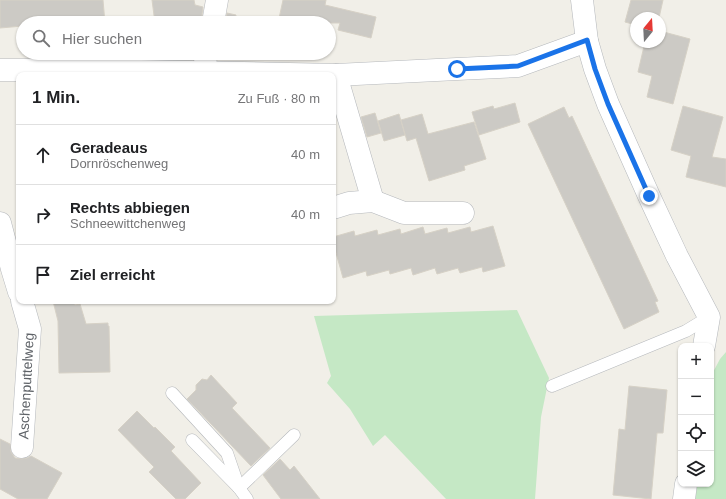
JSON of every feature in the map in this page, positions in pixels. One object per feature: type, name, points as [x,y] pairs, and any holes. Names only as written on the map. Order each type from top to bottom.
[{"type":"street","points":[[214,16],[217,0]]},
{"type":"street","points":[[582,0],[587,40],[595,69],[608,104],[628,152],[677,256],[709,317],[705,343]]},
{"type":"street","points":[[373,201],[336,75],[518,66],[587,40]]},
{"type":"street","points":[[102,72],[205,63],[303,72]]},
{"type":"street","points":[[0,70],[61,72]]},
{"type":"street","points":[[336,207],[349,202],[373,201],[404,213],[463,213]]},
{"type":"street","points":[[0,223],[16,282]]},
{"type":"street","name":"Aschenputtelweg","points":[[22,447],[30,329],[23,304]]},
{"type":"street","points":[[684,499],[686,487]]},
{"type":"lane","points":[[552,386],[686,331],[709,317]]},
{"type":"lane","points":[[172,393],[228,453],[239,488]]},
{"type":"lane","points":[[239,488],[294,435]]},
{"type":"lane","points":[[192,440],[239,488],[247,499]]},
{"type":"green space","points":[[517,310],[549,378],[541,417],[535,499],[446,499],[385,435],[373,446],[350,409],[327,383],[331,376],[314,316]]},
{"type":"green space","points":[[726,352],[726,499],[692,499],[694,487],[714,487],[714,370]]},
{"type":"building","points":[[0,0],[103,0],[104,16],[16,16],[16,27],[0,28]]},
{"type":"building","points":[[152,0],[194,0],[195,5],[203,7],[202,16],[154,16]]},
{"type":"building","points":[[283,0],[326,0],[325,5],[376,17],[371,38],[338,30],[340,23],[336,23],[336,16],[280,16]]},
{"type":"building","points":[[631,0],[663,0],[660,12],[630,12],[630,23],[625,22]]},
{"type":"building","points":[[227,13],[236,15],[236,16],[227,16]]},
{"type":"building","points":[[666,33],[690,39],[673,104],[647,97],[652,76],[638,72],[644,48],[666,48]]},
{"type":"building","points":[[515,103],[520,122],[479,135],[472,112],[493,106],[494,109]]},
{"type":"building","points":[[683,106],[723,117],[712,157],[726,159],[726,187],[686,177],[691,156],[671,150]]},
{"type":"building","points":[[564,107],[569,118],[572,116],[658,301],[655,302],[659,312],[624,329],[528,124]]},
{"type":"building","points":[[375,113],[381,133],[367,137],[361,117]]},
{"type":"building","points":[[399,114],[405,135],[384,141],[378,121]]},
{"type":"building","points":[[422,114],[428,134],[474,122],[486,159],[464,166],[465,170],[429,181],[416,138],[407,141],[401,120]]},
{"type":"building","points":[[493,226],[505,266],[483,272],[482,267],[460,273],[458,268],[437,274],[435,268],[413,275],[411,268],[390,274],[389,270],[367,276],[366,271],[343,278],[336,253],[336,236],[354,231],[355,236],[377,230],[378,235],[400,229],[401,234],[423,227],[425,234],[447,228],[448,233],[470,227],[471,232]]},
{"type":"building","points":[[54,304],[80,304],[86,324],[108,323],[110,372],[59,373],[58,321]]},
{"type":"building","points":[[211,375],[237,403],[232,408],[270,448],[251,466],[187,399],[196,390],[196,385],[202,379],[207,380]]},
{"type":"building","points":[[629,386],[667,390],[663,433],[657,433],[651,499],[613,495],[619,429],[625,430]]},
{"type":"building","points":[[137,411],[175,447],[171,451],[201,483],[185,499],[176,499],[149,472],[154,467],[118,430]]},
{"type":"building","points":[[0,439],[10,444],[11,452],[15,458],[22,459],[31,456],[62,473],[47,499],[18,499],[0,489]]},
{"type":"building","points":[[280,459],[290,470],[294,466],[320,499],[281,499],[263,475]]},
{"type":"route","points":[[457,69],[518,66],[587,40],[595,69],[608,104],[628,152],[649,196]]}]
